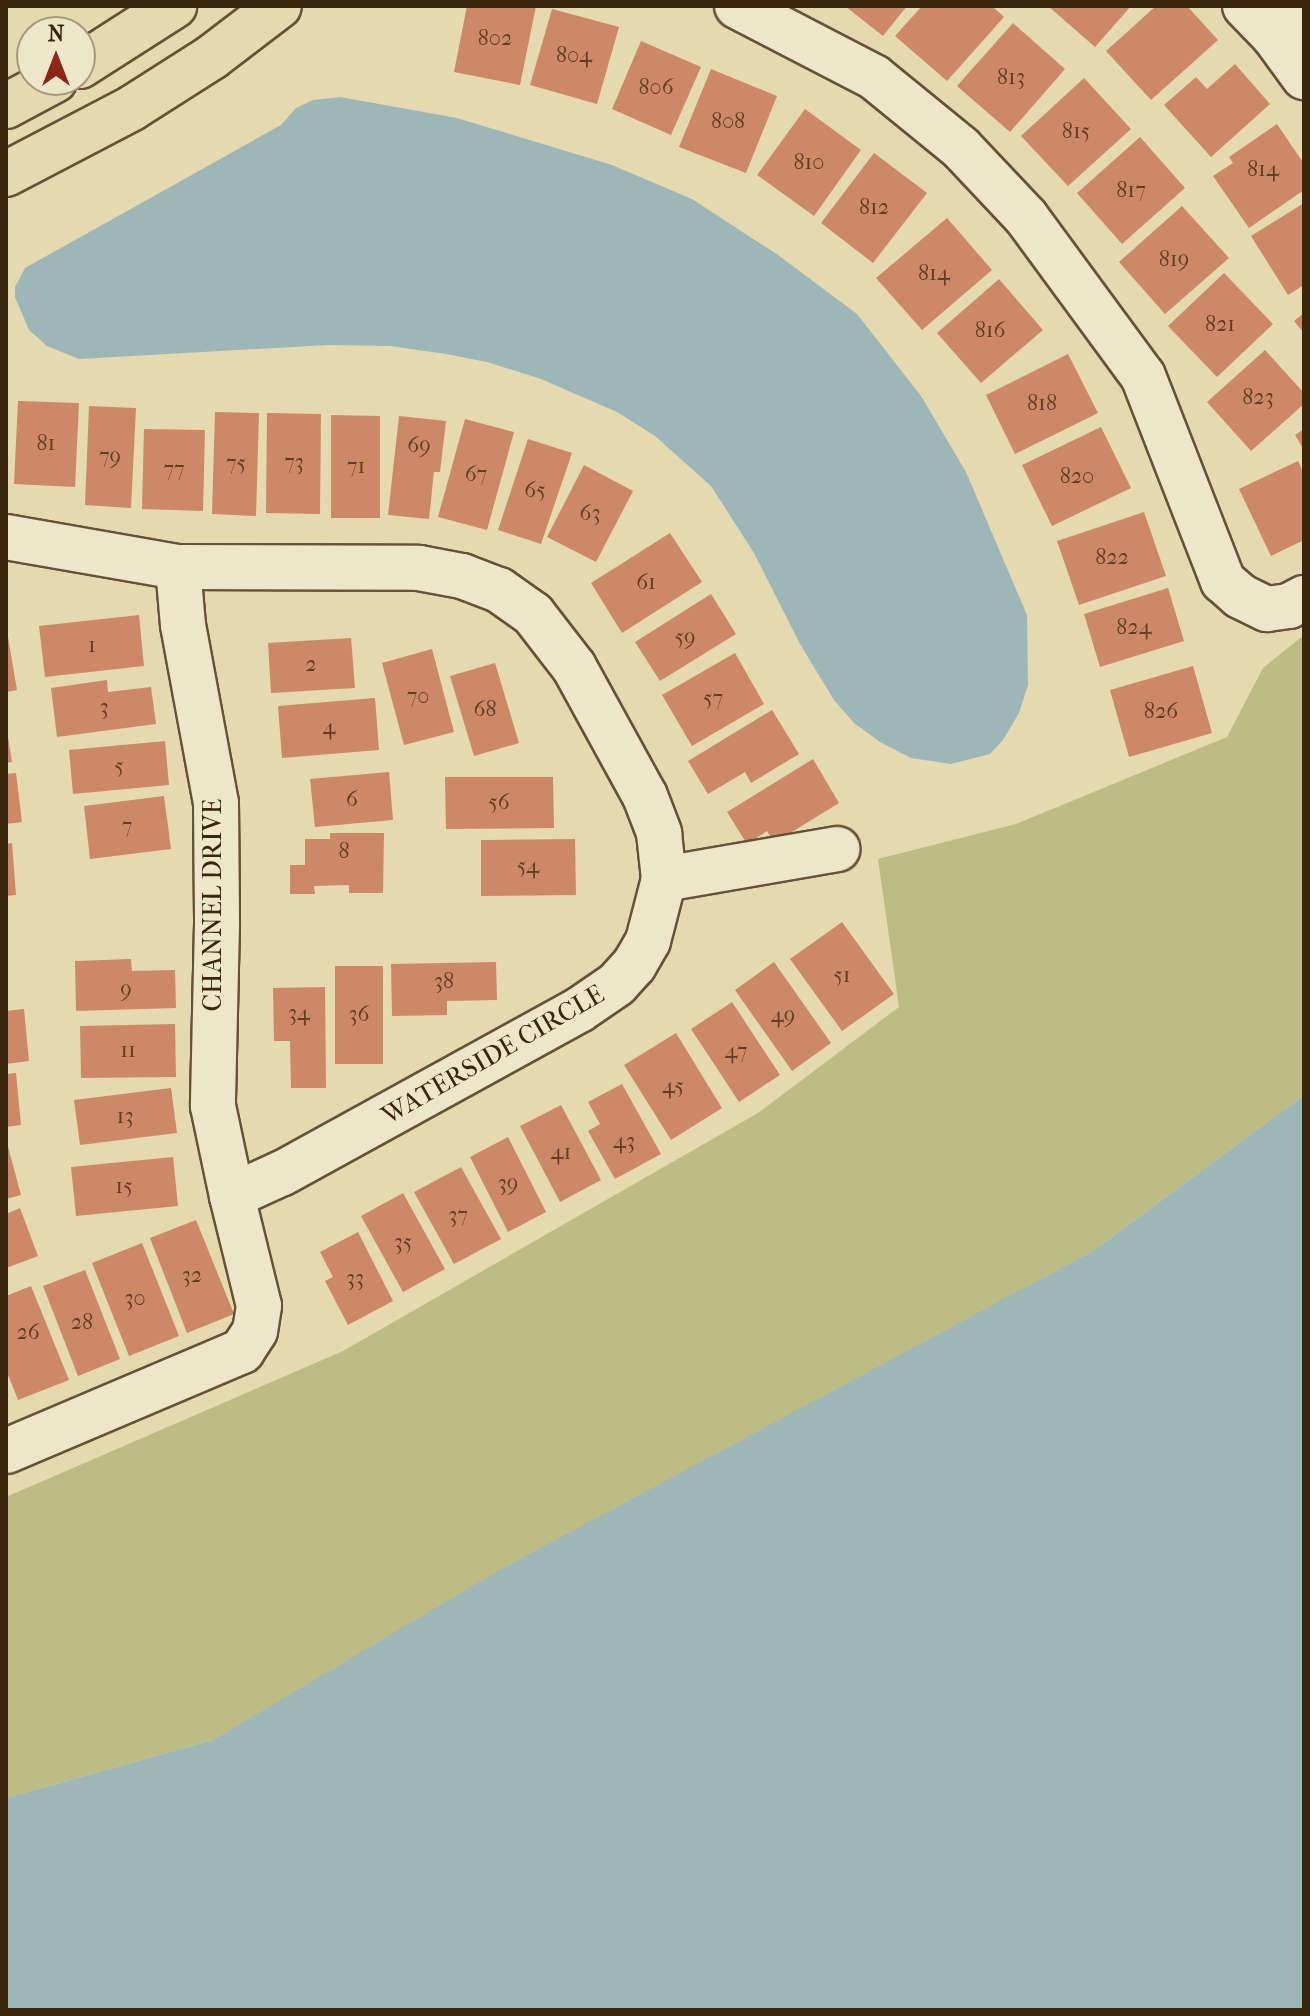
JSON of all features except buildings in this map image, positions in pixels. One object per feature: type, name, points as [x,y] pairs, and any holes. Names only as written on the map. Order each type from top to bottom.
[{"type":"main road","points":[[96,56],[174,6]]},
{"type":"main road","points":[[6,174],[132,108],[212,57],[279,6]]},
{"type":"main road","points":[[6,106],[25,96]]},
{"type":"street","points":[[737,6],[874,77],[961,148],[1026,217],[1143,376],[1223,581],[1240,596],[1267,609],[1278,609],[1304,598]]},
{"type":"street","points":[[1274,18],[1304,77]]},
{"type":"street","name":"WATERSIDE CIRCLE","points":[[6,537],[178,567],[419,568],[462,576],[499,590],[533,614],[574,667],[645,796],[659,833],[664,879],[648,941],[634,965],[617,984],[566,1018],[282,1173],[232,1196]]},
{"type":"street","name":"CHANNEL DRIVE","points":[[178,567],[183,625],[216,803],[213,1106],[232,1196]]},
{"type":"street","points":[[664,879],[837,849]]},
{"type":"street","points":[[6,1451],[234,1355],[249,1344],[258,1319],[257,1289],[232,1196]]},
{"type":"shaded area","points":[[1304,635],[1304,1095],[1093,1251],[213,1740],[6,1798],[6,1497],[343,1351],[758,1113],[899,1007],[878,859],[1016,824],[1227,737],[1263,668]]},
{"type":"water","points":[[340,97],[457,118],[612,165],[692,199],[778,255],[857,314],[921,396],[966,472],[1027,615],[1028,685],[1019,713],[1003,740],[990,754],[951,764],[911,758],[880,742],[854,723],[834,700],[800,644],[754,553],[711,486],[655,436],[617,412],[541,379],[487,362],[390,346],[328,345],[79,359],[47,346],[29,330],[15,297],[15,287],[25,268],[281,125],[296,108],[313,100]]},
{"type":"water","points":[[1304,1095],[1304,2010],[6,2010],[6,1798],[213,1740],[496,1572],[1093,1251]]}]
